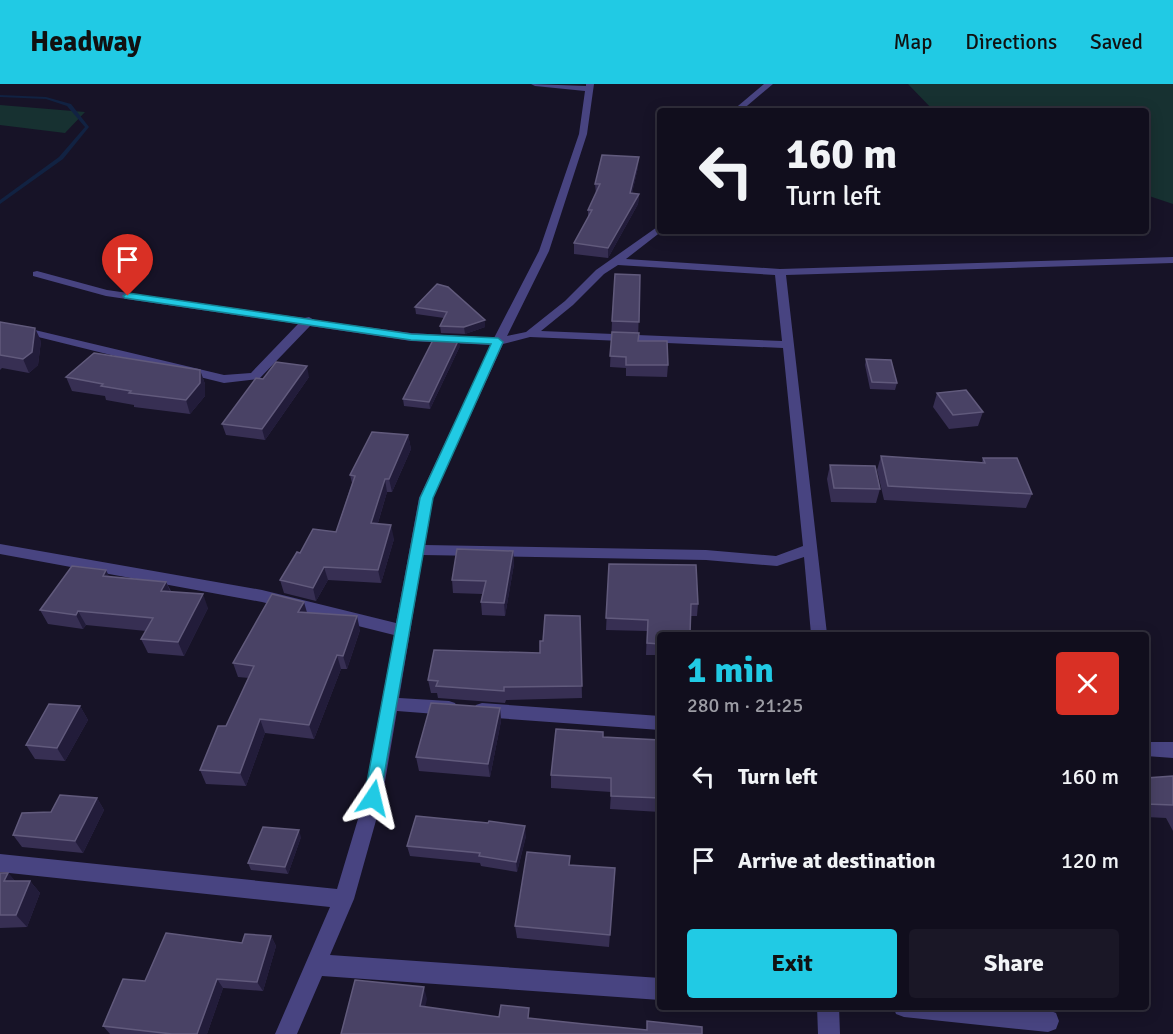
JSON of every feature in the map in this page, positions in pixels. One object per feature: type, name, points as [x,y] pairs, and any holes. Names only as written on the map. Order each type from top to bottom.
[{"type":"street","points":[[286,1034],[318,965],[344,899],[373,798],[426,498],[498,342],[544,252],[583,134],[590,87],[535,84]]},
{"type":"street","points":[[740,108],[769,84]]},
{"type":"street","points":[[530,334],[569,303],[600,272],[657,230]]},
{"type":"street","points":[[616,262],[780,272],[1173,260]]},
{"type":"street","points":[[780,272],[819,632]]},
{"type":"street","points":[[37,274],[106,293],[309,320],[411,337],[498,342],[530,334],[789,345]]},
{"type":"street","points":[[6,326],[224,379],[255,376],[309,320]]},
{"type":"street","points":[[0,549],[262,596],[403,631]]},
{"type":"street","points":[[417,550],[706,555],[777,561],[811,549]]},
{"type":"street","points":[[389,704],[657,723]]},
{"type":"street","points":[[1149,749],[1173,750]]},
{"type":"street","points":[[0,863],[344,899]]},
{"type":"street","points":[[318,965],[657,989]]},
{"type":"street","points":[[828,1010],[829,1034]]},
{"type":"street","points":[[942,1010],[1048,1021]]},
{"type":"green space","points":[[908,84],[1173,84],[1173,204],[1149,196],[1149,108],[931,108]]},
{"type":"green space","points":[[0,105],[85,112],[65,133],[0,125]]},
{"type":"building","points":[[602,155],[639,157],[630,193],[639,194],[608,248],[574,243],[592,210],[588,210],[600,184],[595,184]]},
{"type":"building","points":[[615,274],[640,275],[639,322],[612,321]]},
{"type":"building","points":[[437,284],[448,287],[485,320],[464,327],[440,326],[447,312],[415,307]]},
{"type":"building","points":[[0,322],[35,328],[32,352],[23,359],[0,355]]},
{"type":"building","points":[[612,332],[639,333],[638,341],[667,341],[668,365],[626,365],[626,357],[610,356]]},
{"type":"building","points":[[434,338],[459,339],[429,402],[403,399]]},
{"type":"building","points":[[94,353],[200,370],[200,383],[186,400],[129,393],[131,391],[66,377]]},
{"type":"building","points":[[866,359],[891,360],[897,383],[872,382]]},
{"type":"building","points":[[276,362],[307,366],[262,429],[222,424],[256,378],[263,379]]},
{"type":"building","points":[[966,390],[983,412],[953,415],[937,393]]},
{"type":"building","points":[[372,432],[408,435],[389,479],[385,479],[371,523],[391,525],[378,570],[324,567],[313,588],[280,580],[297,552],[300,553],[313,529],[336,532],[355,476],[350,475]]},
{"type":"building","points":[[881,456],[985,463],[983,458],[1017,458],[1032,494],[888,486]]},
{"type":"building","points":[[830,465],[875,466],[880,489],[834,488]]},
{"type":"building","points":[[457,549],[513,551],[504,603],[481,602],[486,581],[452,580]]},
{"type":"building","points":[[609,564],[696,565],[698,604],[691,604],[690,632],[657,632],[657,644],[647,643],[648,620],[606,618]]},
{"type":"building","points":[[72,566],[106,570],[103,576],[166,582],[161,591],[203,594],[178,642],[141,639],[153,618],[78,611],[76,615],[40,610]]},
{"type":"building","points":[[272,594],[304,602],[298,612],[357,616],[343,656],[337,655],[309,725],[260,719],[240,773],[200,770],[218,726],[226,726],[254,666],[233,663]]},
{"type":"building","points":[[545,615],[580,616],[582,686],[504,687],[504,691],[436,686],[438,681],[428,680],[434,650],[540,653]]},
{"type":"building","points":[[431,703],[500,708],[488,764],[416,757]]},
{"type":"building","points":[[49,704],[80,706],[57,748],[26,745]]},
{"type":"building","points":[[556,729],[603,732],[603,737],[657,740],[657,798],[611,796],[611,778],[551,775]]},
{"type":"building","points":[[1173,776],[1173,805],[1149,804],[1149,778]]},
{"type":"building","points":[[60,795],[97,798],[75,841],[13,835],[22,813],[51,812]]},
{"type":"building","points":[[416,816],[525,826],[516,862],[479,856],[480,853],[407,846]]},
{"type":"building","points":[[263,827],[299,830],[285,867],[248,863]]},
{"type":"building","points":[[527,852],[570,856],[569,865],[615,868],[610,935],[515,926]]},
{"type":"building","points":[[0,873],[8,873],[4,881],[30,881],[16,915],[0,915]]},
{"type":"building","points":[[166,933],[242,943],[245,934],[271,936],[257,982],[217,979],[197,1034],[172,1034],[103,1026],[123,979],[145,981]]},
{"type":"building","points":[[355,980],[424,987],[420,1006],[499,1017],[501,1005],[529,1008],[528,1018],[647,1030],[647,1021],[702,1027],[702,1034],[341,1034]]},
{"type":"waterway","points":[[0,96],[46,98],[69,105],[87,127],[61,158],[0,202]]},
{"type":"route","points":[[128,296],[309,320],[411,337],[498,342],[426,498],[373,798]]}]
